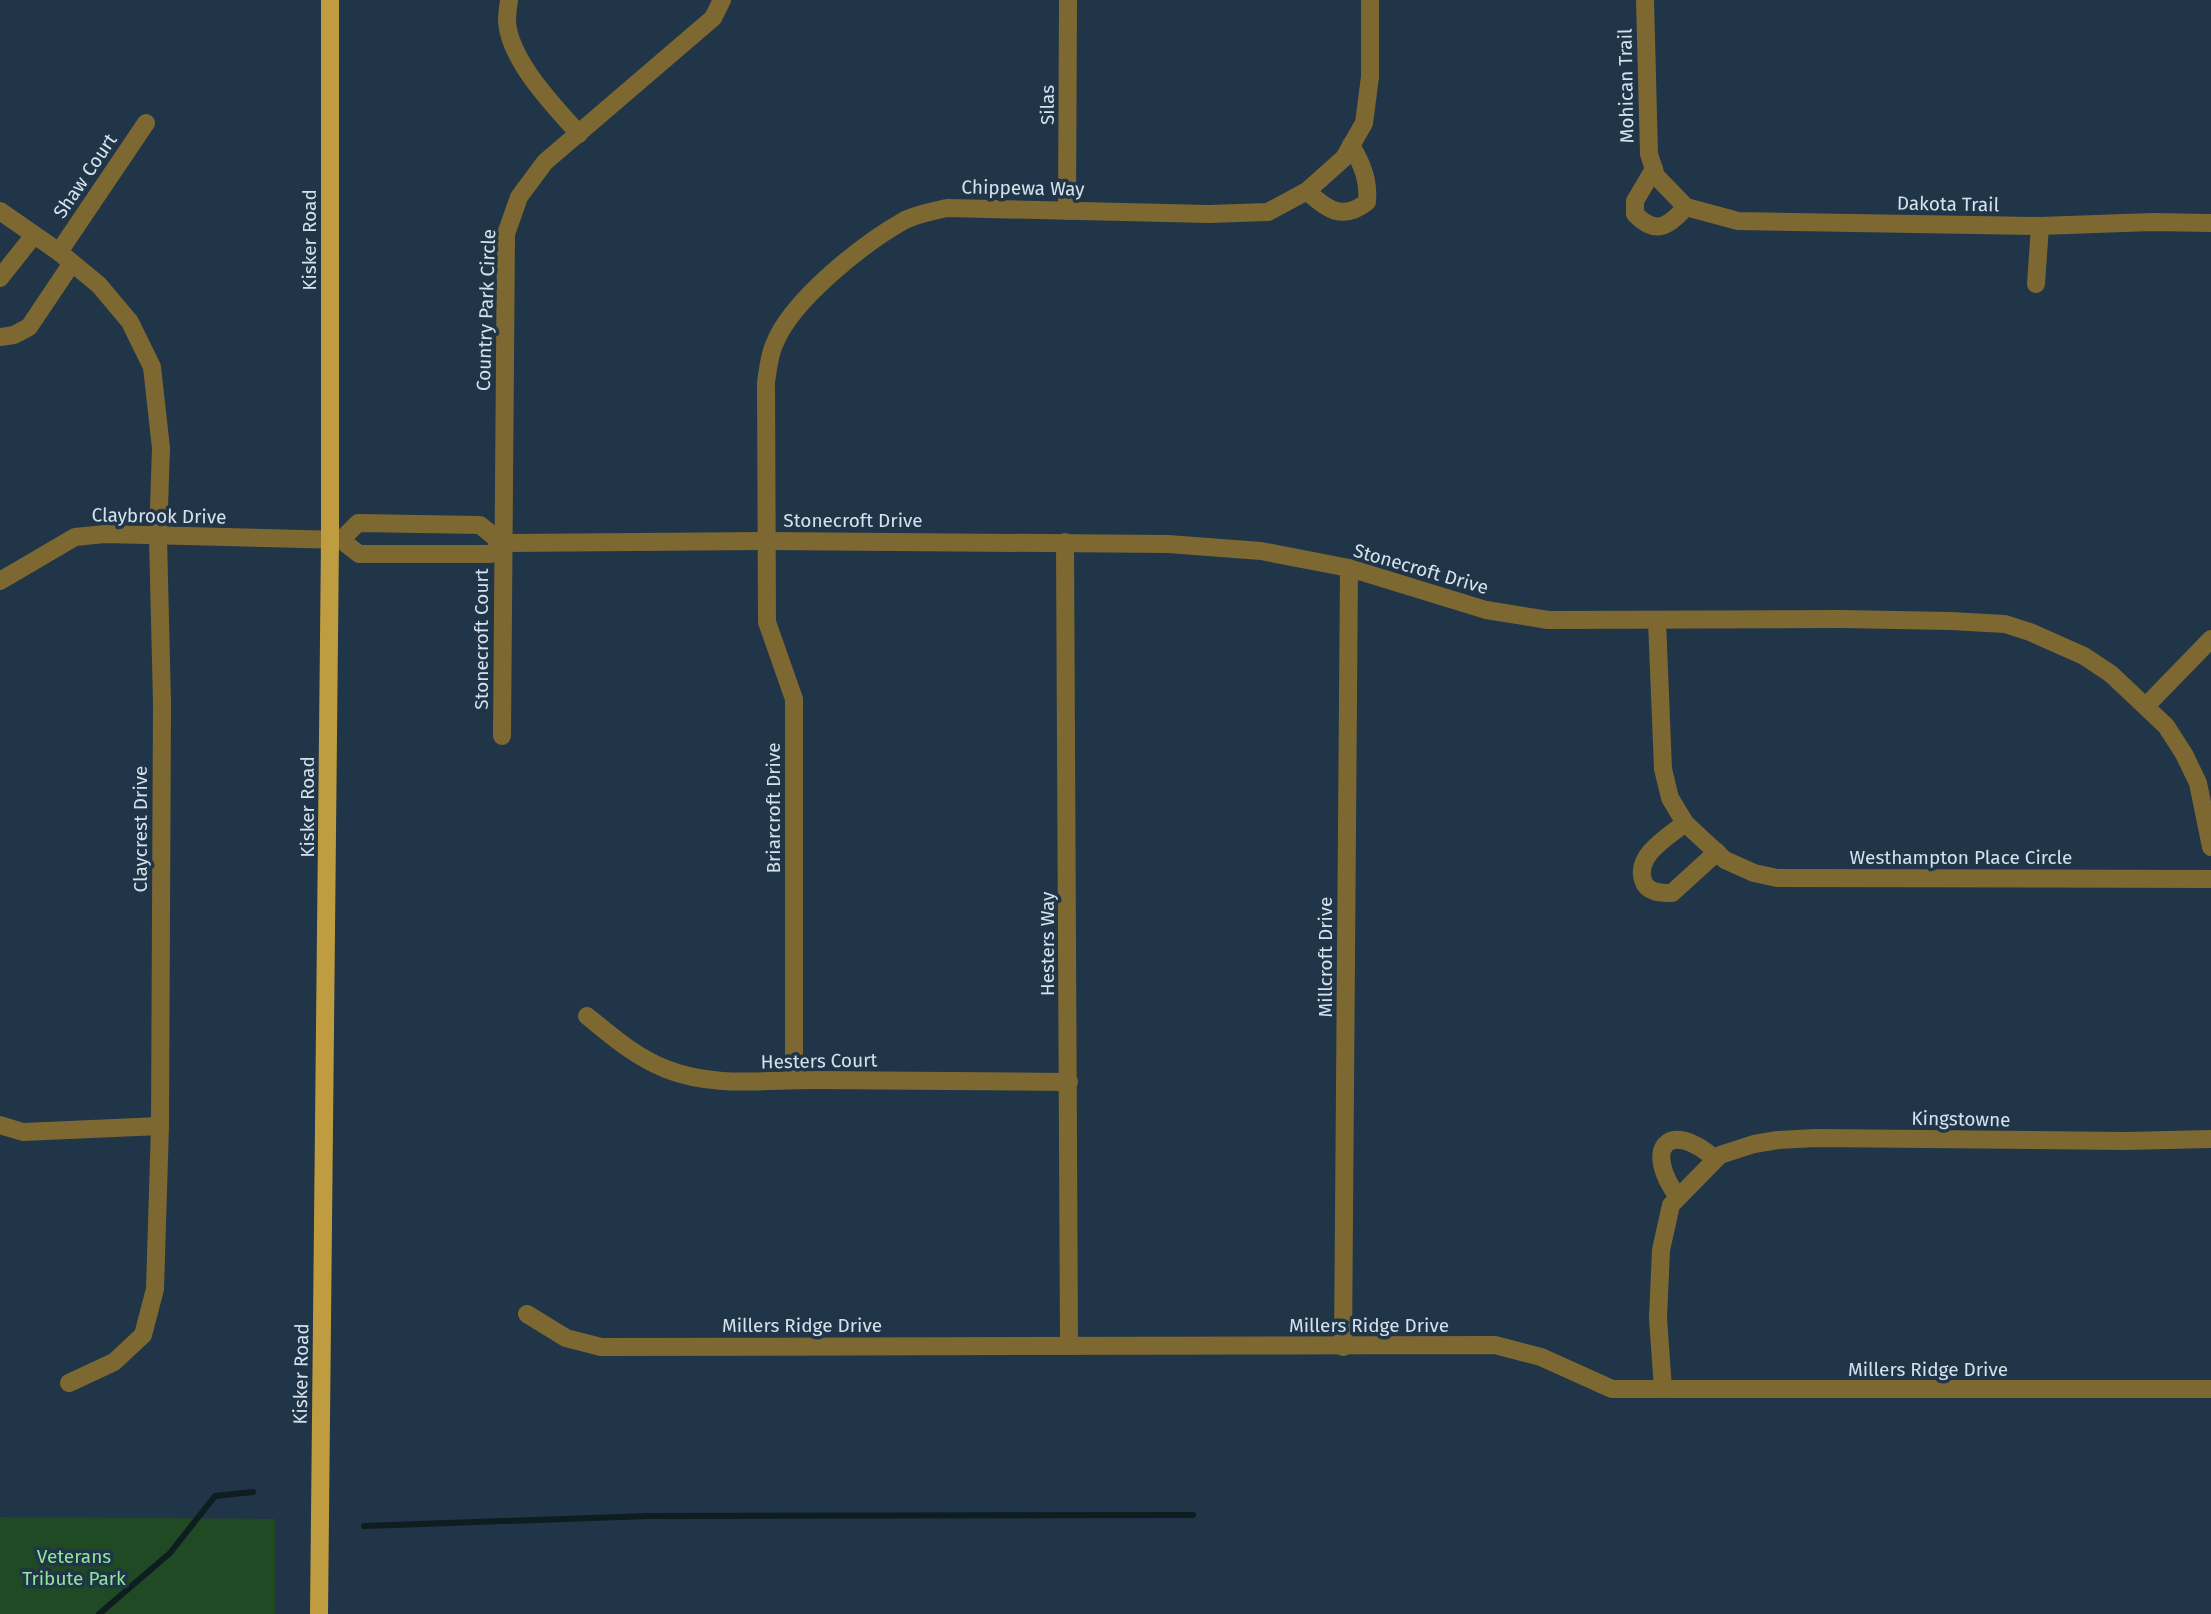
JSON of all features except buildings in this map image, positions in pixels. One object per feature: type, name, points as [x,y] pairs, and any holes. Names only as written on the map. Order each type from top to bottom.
[{"type":"main road","name":"Kisker Road","points":[[319,1614],[335,540],[330,0]]},
{"type":"street","points":[[509,0],[507,24],[519,59],[548,99],[579,134]]},
{"type":"street","name":"Country Park Circle","points":[[502,542],[506,234],[519,197],[545,162],[713,18],[722,0]]},
{"type":"street","name":"Silas","points":[[1067,211],[1068,0]]},
{"type":"street","name":"Chippewa Way","points":[[766,541],[766,382],[774,345],[793,313],[832,273],[871,242],[908,219],[947,208],[1209,214],[1268,212],[1307,191],[1344,158],[1364,123],[1370,77],[1370,0]]},
{"type":"street","name":"Mohican Trail","points":[[1645,0],[1648,154],[1656,176],[1686,207]]},
{"type":"street","name":"Shaw Court","points":[[66,258],[146,123]]},
{"type":"street","points":[[1307,191],[1325,208],[1345,213],[1356,210],[1367,202],[1367,180],[1362,164],[1351,145]]},
{"type":"street","points":[[1654,169],[1635,201],[1635,214],[1649,226],[1656,227],[1672,223],[1686,207]]},
{"type":"street","name":"Dakota Trail","points":[[1686,207],[1738,222],[2040,226],[2211,223]]},
{"type":"street","name":"Claycrest Drive","points":[[0,211],[99,285],[130,322],[152,367],[160,448],[160,1126],[155,1289],[143,1335],[114,1362],[69,1383]]},
{"type":"street","points":[[2036,284],[2040,226]]},
{"type":"street","points":[[0,278],[34,235]]},
{"type":"street","points":[[0,337],[14,335],[29,327],[66,258]]},
{"type":"street","points":[[335,540],[358,523],[480,525],[502,542]]},
{"type":"street","name":"Claybrook Drive","points":[[0,581],[75,537],[105,534],[335,540]]},
{"type":"street","name":"Stonecroft Drive","points":[[335,540],[359,554],[491,554],[502,542],[1168,544],[1261,551],[1349,568],[1486,610],[1548,620],[1882,620],[2004,624],[2053,641],[2084,656],[2111,674],[2166,726],[2198,783],[2211,847]]},
{"type":"street","name":"Briarcroft Drive","points":[[766,541],[767,622],[794,698],[794,1080]]},
{"type":"street","name":"Stonecroft Court","points":[[502,542],[502,736]]},
{"type":"street","name":"Hesters Way","points":[[1065,542],[1069,1345]]},
{"type":"street","name":"Millcroft Drive","points":[[1343,1347],[1349,568]]},
{"type":"street","name":"Westhampton Place Circle","points":[[1657,621],[1663,769],[1670,798],[1685,823],[1734,864],[1754,873],[1777,878],[2211,879]]},
{"type":"street","points":[[2146,706],[2211,639]]},
{"type":"street","points":[[1685,823],[1648,854],[1642,864],[1643,879],[1648,888],[1672,893],[1717,852]]},
{"type":"street","name":"Hesters Court","points":[[587,1016],[631,1052],[667,1069],[706,1080],[746,1083],[794,1080],[1069,1082]]},
{"type":"street","points":[[0,1125],[23,1132],[160,1126]]},
{"type":"street","points":[[1678,1197],[1666,1182],[1661,1168],[1663,1149],[1667,1142],[1675,1139],[1689,1141],[1703,1148],[1715,1159]]},
{"type":"street","name":"Kingstowne","points":[[1663,1389],[1658,1318],[1661,1250],[1671,1205],[1720,1155],[1754,1143],[1778,1139],[2125,1142],[2211,1139]]},
{"type":"street","name":"Millers Ridge Drive","points":[[527,1314],[566,1338],[601,1347],[1495,1345],[1541,1357],[1612,1389],[2211,1390]]},
{"type":"green space","name":"Veterans Tribute Park","points":[[0,1517],[275,1519],[275,1614],[0,1614]]},
{"type":"waterway","points":[[99,1614],[170,1553],[215,1496],[253,1492]]},
{"type":"waterway","points":[[364,1526],[648,1516],[1193,1515]]}]
